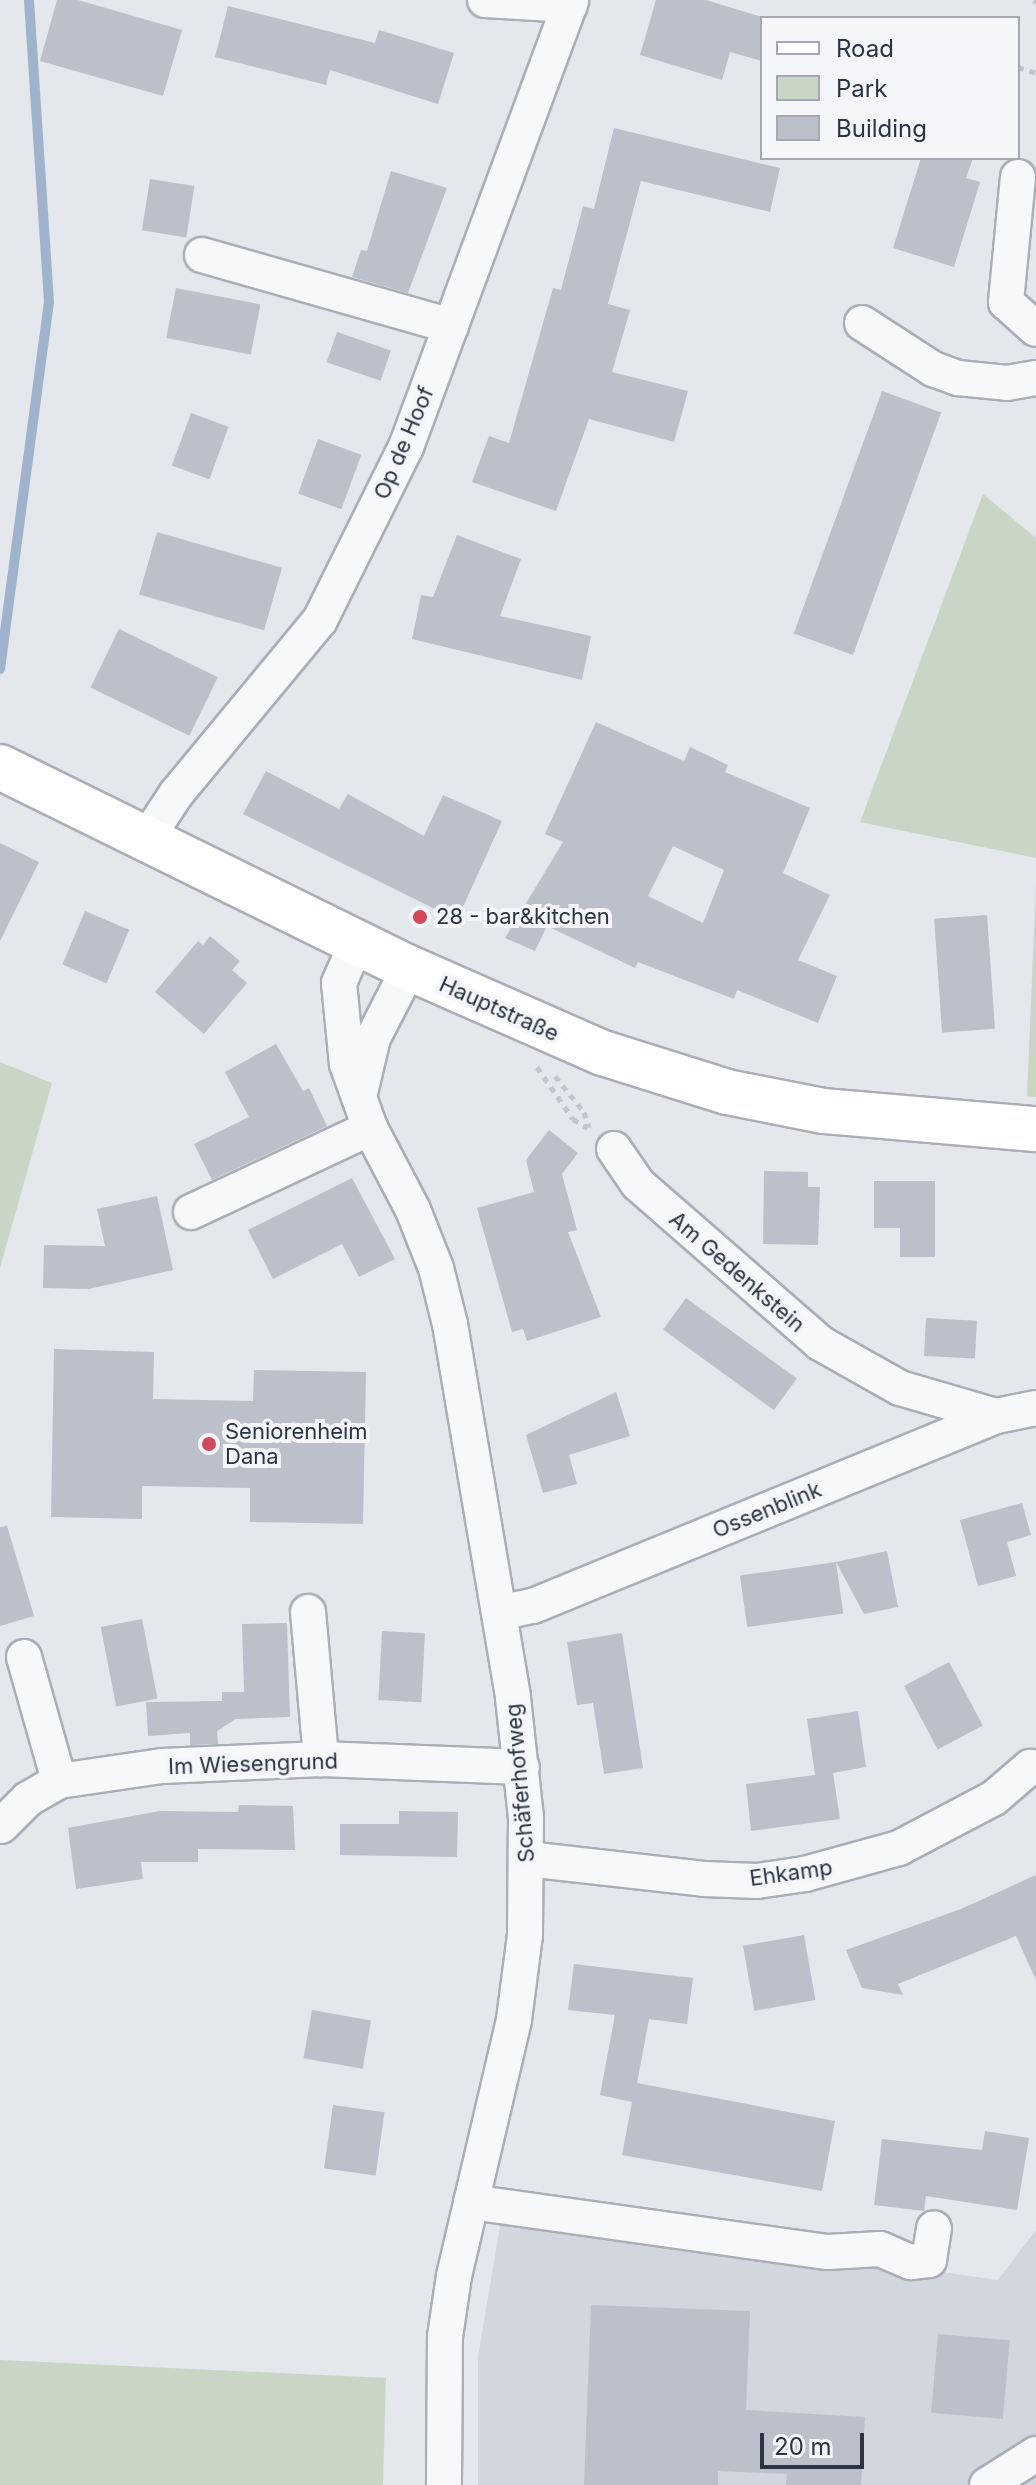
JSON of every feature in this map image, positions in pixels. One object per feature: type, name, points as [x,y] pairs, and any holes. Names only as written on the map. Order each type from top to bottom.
[{"type":"main road","name":"Hauptstraße","points":[[0,767],[409,968],[603,1053],[727,1092],[929,1124],[1036,1129]]},
{"type":"street","points":[[485,0],[571,3]]},
{"type":"street","name":"Op de Hoof","points":[[147,838],[176,794],[320,620],[406,447],[571,3]]},
{"type":"street","points":[[1018,177],[1006,302],[1036,329]]},
{"type":"street","points":[[202,255],[451,326]]},
{"type":"street","points":[[862,323],[933,369],[958,378],[1007,383],[1036,378]]},
{"type":"street","name":"Schäferhofweg","points":[[357,942],[339,983],[347,1064],[365,1112],[436,1268],[499,1613],[522,1767],[527,1859],[514,2020],[471,2202],[445,2337],[444,2485]]},
{"type":"street","points":[[191,1212],[365,1112],[373,1038],[409,968]]},
{"type":"street","name":"Am Gedenkstein","points":[[602,1139],[661,1206],[820,1343],[900,1388],[996,1416]]},
{"type":"street","name":"Ossenblink","points":[[499,1613],[533,1606],[996,1416],[1036,1408]]},
{"type":"street","points":[[308,1612],[321,1759]]},
{"type":"street","points":[[24,1657],[59,1781]]},
{"type":"street","name":"Im Wiesengrund","points":[[1,1826],[28,1799],[59,1781],[222,1760],[321,1759],[522,1767]]},
{"type":"street","name":"Ehkamp","points":[[527,1859],[704,1879],[757,1881],[805,1874],[913,1841],[994,1798],[1030,1767]]},
{"type":"street","points":[[471,2202],[828,2252],[880,2249],[911,2262],[929,2260],[934,2228]]},
{"type":"street","points":[[987,2485],[1036,2454]]},
{"type":"path","points":[[540,1056],[537,1069],[573,1119],[602,1139]]},
{"type":"path","points":[[556,1078],[602,1139]]},
{"type":"shaded area","points":[[503,2209],[998,2280],[1036,2230],[1036,2485],[478,2485],[478,2357]]},
{"type":"green space","points":[[983,494],[1036,538],[1036,858],[860,822]]},
{"type":"green space","points":[[1036,883],[1036,1097],[1027,1096]]},
{"type":"green space","points":[[0,1062],[52,1083],[0,1268]]},
{"type":"green space","points":[[0,2360],[386,2378],[383,2485],[0,2485]]},
{"type":"building","points":[[57,0],[78,0],[182,30],[163,96],[40,61]]},
{"type":"building","points":[[656,0],[706,0],[760,16],[760,60],[730,52],[722,80],[640,55]]},
{"type":"building","points":[[228,6],[375,43],[379,30],[454,53],[438,104],[330,70],[326,85],[215,57]]},
{"type":"building","points":[[614,128],[780,168],[770,212],[641,181],[608,304],[630,310],[612,372],[688,391],[674,442],[589,419],[556,511],[472,482],[489,436],[509,443],[553,288],[561,290],[583,206],[594,209]]},
{"type":"building","points":[[920,160],[972,160],[966,178],[980,182],[954,267],[893,248]]},
{"type":"building","points":[[391,171],[447,188],[408,293],[352,277],[361,250],[367,251]]},
{"type":"building","points":[[150,179],[194,186],[186,237],[142,230]]},
{"type":"building","points":[[176,288],[260,304],[251,354],[166,338]]},
{"type":"building","points":[[337,332],[391,351],[380,381],[327,362]]},
{"type":"building","points":[[882,391],[941,413],[853,655],[794,633]]},
{"type":"building","points":[[191,413],[229,427],[209,479],[172,466]]},
{"type":"building","points":[[318,439],[361,455],[341,509],[298,494]]},
{"type":"building","points":[[157,532],[282,568],[264,630],[139,594]]},
{"type":"building","points":[[457,535],[521,559],[500,616],[591,636],[582,680],[412,639],[421,595],[433,597]]},
{"type":"building","points":[[119,629],[218,677],[189,736],[91,687]]},
{"type":"building","points":[[596,722],[684,761],[690,747],[728,765],[725,772],[810,808],[783,873],[830,895],[798,960],[837,976],[818,1023],[737,990],[734,999],[638,962],[635,968],[547,926],[535,951],[505,938],[563,842],[545,834]],"holes":[[[673,846],[724,870],[703,923],[648,896]]]},
{"type":"building","points":[[266,771],[339,809],[348,794],[424,836],[443,795],[502,821],[457,920],[243,814]]},
{"type":"building","points":[[0,843],[39,862],[0,941]]},
{"type":"building","points":[[85,911],[129,930],[107,983],[62,964]]},
{"type":"building","points":[[987,915],[995,1029],[942,1032],[934,919]]},
{"type":"building","points":[[210,936],[240,961],[232,970],[247,983],[204,1034],[155,992],[198,941],[203,945]]},
{"type":"building","points":[[276,1044],[303,1091],[309,1088],[327,1126],[212,1180],[194,1144],[249,1117],[225,1072]]},
{"type":"building","points":[[549,1130],[578,1153],[562,1174],[577,1230],[568,1232],[601,1317],[527,1341],[523,1329],[512,1332],[477,1208],[534,1192],[526,1160]]},
{"type":"building","points":[[764,1171],[808,1172],[808,1187],[820,1187],[818,1245],[763,1244]]},
{"type":"building","points":[[352,1178],[395,1259],[359,1277],[342,1244],[273,1279],[248,1230]]},
{"type":"building","points":[[874,1181],[935,1181],[935,1257],[900,1257],[900,1228],[874,1228]]},
{"type":"building","points":[[157,1196],[173,1270],[89,1289],[43,1288],[44,1245],[105,1246],[97,1209]]},
{"type":"building","points":[[686,1298],[797,1379],[774,1410],[663,1330]]},
{"type":"building","points":[[926,1318],[977,1321],[975,1359],[924,1356]]},
{"type":"building","name":"Seniorenheim Dana","points":[[54,1349],[154,1352],[153,1399],[253,1401],[254,1370],[366,1372],[363,1524],[250,1522],[250,1488],[142,1486],[142,1519],[51,1517]]},
{"type":"building","points":[[616,1392],[630,1436],[569,1455],[577,1484],[543,1493],[526,1435]]},
{"type":"building","points":[[1022,1503],[1031,1535],[1007,1542],[1016,1576],[978,1586],[960,1520]]},
{"type":"building","points":[[7,1526],[34,1616],[0,1626],[0,1527]]},
{"type":"building","points":[[887,1551],[898,1607],[864,1614],[836,1562]]},
{"type":"building","points":[[836,1562],[843,1613],[747,1627],[740,1575]]},
{"type":"building","points":[[142,1619],[157,1699],[116,1707],[101,1627]]},
{"type":"building","points":[[287,1623],[290,1717],[236,1719],[217,1731],[218,1744],[190,1745],[190,1733],[148,1736],[146,1702],[222,1701],[222,1692],[244,1692],[242,1624]]},
{"type":"building","points":[[382,1631],[425,1633],[421,1702],[378,1700]]},
{"type":"building","points":[[622,1633],[643,1768],[604,1774],[593,1703],[577,1705],[567,1642]]},
{"type":"building","points":[[949,1662],[983,1726],[938,1750],[904,1686]]},
{"type":"building","points":[[858,1711],[866,1767],[833,1773],[840,1819],[751,1831],[746,1784],[815,1775],[807,1719]]},
{"type":"building","points":[[239,1805],[293,1806],[295,1850],[198,1849],[198,1862],[141,1862],[143,1879],[76,1889],[68,1828],[160,1811],[238,1812]]},
{"type":"building","points":[[399,1811],[458,1812],[457,1857],[340,1855],[340,1824],[399,1824]]},
{"type":"building","points":[[1036,1875],[1036,1980],[1016,1936],[898,1984],[903,1995],[862,1988],[846,1950],[961,1909]]},
{"type":"building","points":[[804,1935],[815,2000],[754,2011],[743,1946]]},
{"type":"building","points":[[574,1964],[693,1978],[687,2024],[649,2019],[637,2083],[835,2121],[822,2191],[622,2155],[632,2102],[600,2095],[615,2015],[568,2010]]},
{"type":"building","points":[[312,2010],[371,2020],[363,2069],[303,2058]]},
{"type":"building","points":[[333,2105],[384,2112],[376,2176],[324,2168]]},
{"type":"building","points":[[985,2131],[1029,2138],[1017,2210],[926,2196],[924,2211],[874,2205],[882,2139],[982,2150]]},
{"type":"building","points":[[591,2305],[750,2311],[746,2410],[865,2417],[861,2485],[786,2485],[787,2474],[718,2471],[718,2485],[584,2485]]},
{"type":"building","points":[[938,2334],[1010,2340],[1003,2419],[931,2413]]},
{"type":"waterway","points":[[0,669],[49,302],[29,0]]},
{"type":"place","name":"28 - bar&kitchen","points":[[420,917]]},
{"type":"place","name":"Seniorenheim Dana","points":[[209,1444]]}]
